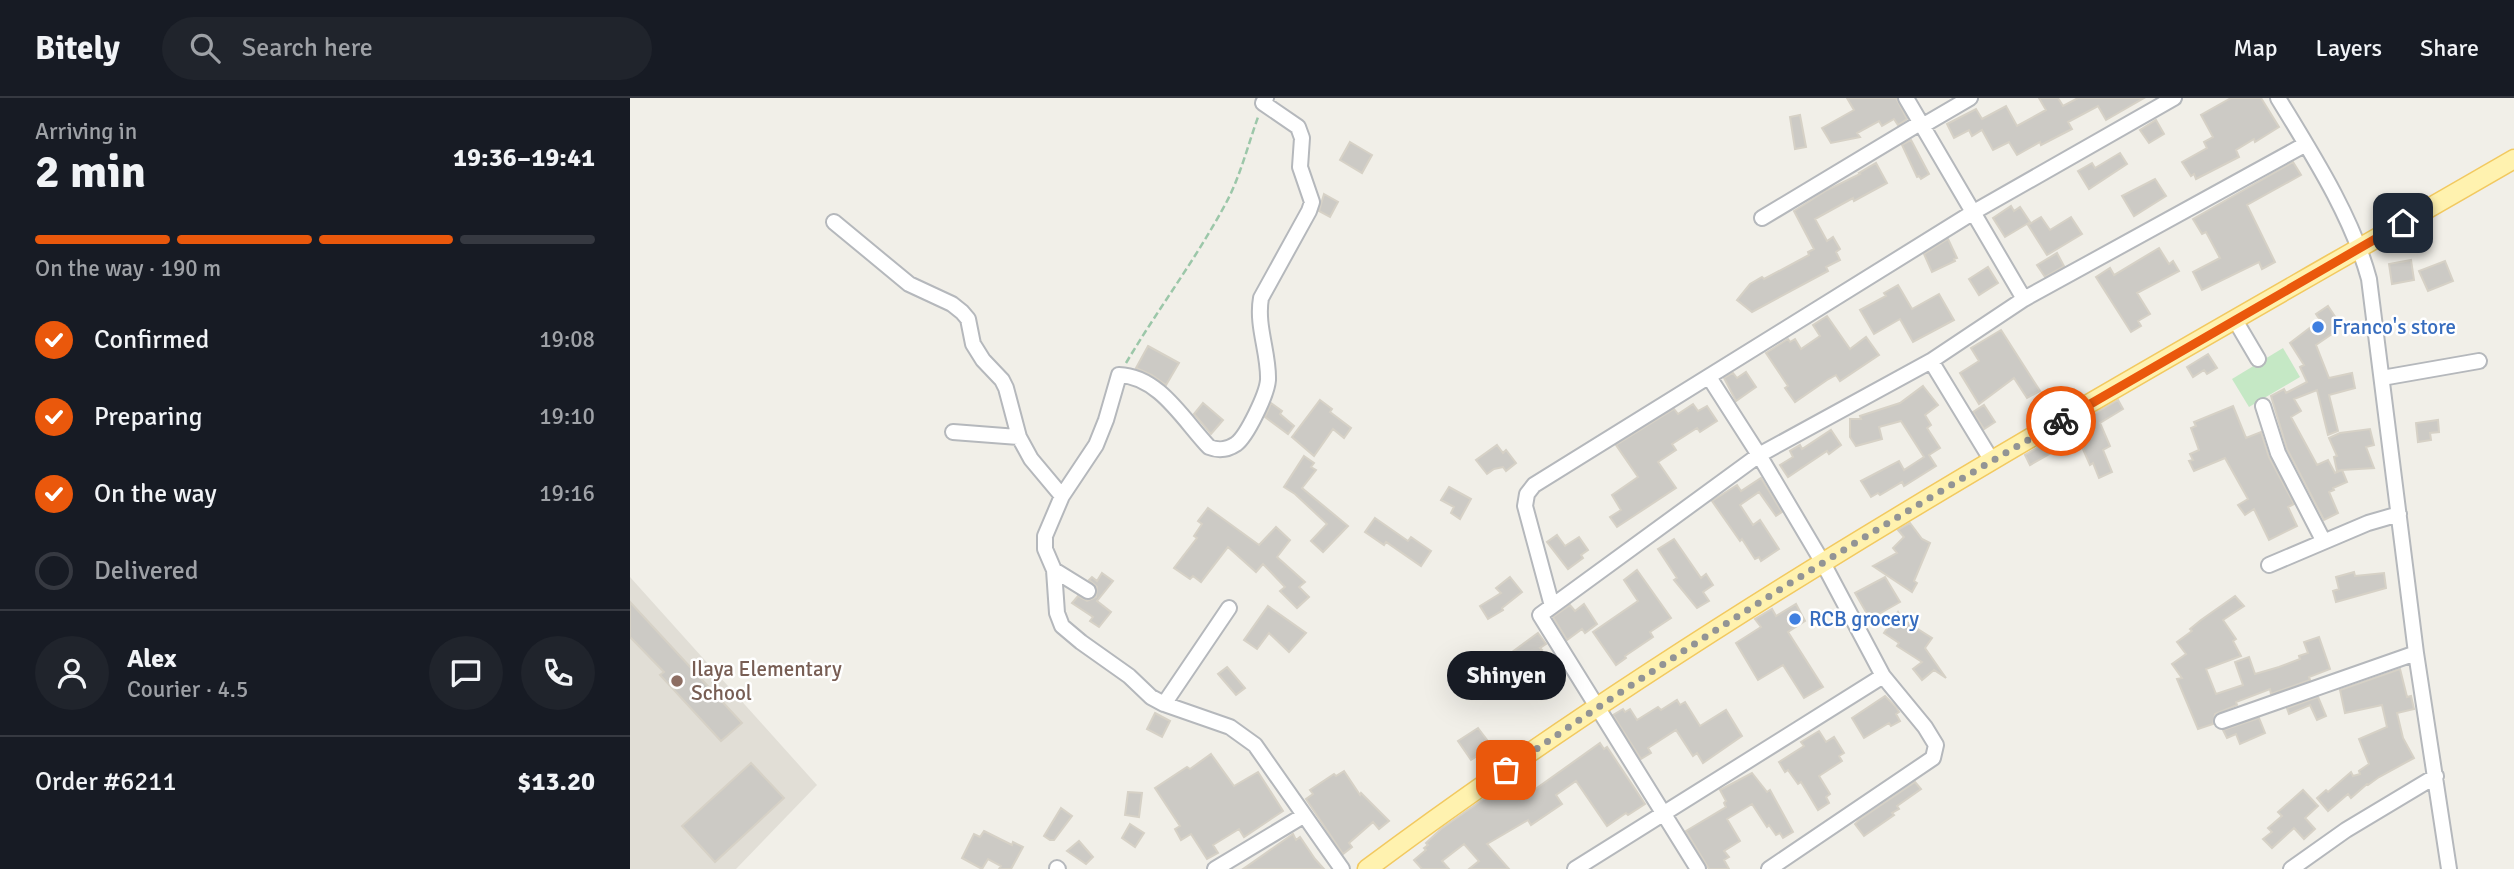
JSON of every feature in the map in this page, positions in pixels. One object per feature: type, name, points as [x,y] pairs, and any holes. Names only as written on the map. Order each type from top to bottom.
[{"type":"main road","points":[[1367,869],[1597,706],[1823,563],[1992,461],[2361,247],[2512,165]]},
{"type":"street","points":[[1906,98],[2024,299]]},
{"type":"street","points":[[1762,218],[1969,98]]},
{"type":"street","points":[[1552,606],[1525,506],[1527,494],[1534,485],[1972,212],[2175,98]]},
{"type":"street","points":[[2278,98],[2361,247],[2369,279],[2416,653],[2449,869]]},
{"type":"street","points":[[1264,100],[1298,127],[1302,138],[1300,167],[1312,202],[1261,298],[1259,311],[1268,381],[1262,399],[1238,443],[1223,450],[1209,447],[1169,402],[1145,381],[1119,375],[1096,445],[1062,496],[1045,536],[1045,549],[1054,570],[1056,613],[1062,626],[1129,676],[1151,697],[1230,727],[1255,745],[1342,869]]},
{"type":"street","points":[[1698,869],[1540,615],[1759,455],[1931,361],[2024,299],[2306,145]]},
{"type":"street","points":[[834,222],[909,284],[952,304],[968,319],[973,344],[1006,388],[1019,438],[1031,459],[1062,496]]},
{"type":"street","points":[[2235,320],[2258,359]]},
{"type":"street","points":[[1931,361],[1992,461]]},
{"type":"street","points":[[2382,378],[2479,361]]},
{"type":"street","points":[[1709,377],[1823,563],[1884,676],[1936,745],[1933,758],[1769,869]]},
{"type":"street","points":[[2263,406],[2278,453],[2323,540]]},
{"type":"street","points":[[953,432],[1019,438]]},
{"type":"street","points":[[2269,565],[2323,540],[2399,513]]},
{"type":"street","points":[[1054,570],[1088,591]]},
{"type":"street","points":[[1164,704],[1229,608]]},
{"type":"street","points":[[2222,721],[2416,653]]},
{"type":"street","points":[[1575,869],[1884,676]]},
{"type":"street","points":[[2291,869],[2346,830],[2436,776]]},
{"type":"street","points":[[1215,869],[1303,816]]},
{"type":"path","points":[[1119,375],[1154,315],[1191,263],[1227,200],[1264,100]]},
{"type":"shaded area","name":"Ilaya Elementary School","points":[[630,577],[817,785],[736,869],[630,869]]},
{"type":"green space","points":[[2283,348],[2300,377],[2249,407],[2232,379]]},
{"type":"building","points":[[1847,98],[1896,98],[1907,119],[1898,125],[1894,119],[1882,126],[1879,121],[1857,133],[1860,137],[1831,143],[1822,128],[1854,110]]},
{"type":"building","points":[[2039,98],[2058,98],[2063,106],[2078,98],[2144,98],[2106,120],[2098,106],[2068,122],[2072,129],[2017,155],[2009,142],[1993,150],[1982,130],[1972,136],[1969,130],[1954,138],[1947,124],[1976,109],[1982,119],[2006,106],[2017,126],[2046,110]]},
{"type":"building","points":[[2231,98],[2261,98],[2279,127],[2236,150],[2239,157],[2196,179],[2182,162],[2207,148],[2204,142],[2213,137],[2201,115]]},
{"type":"building","points":[[1800,115],[1806,147],[1795,149],[1790,117]]},
{"type":"building","points":[[2156,120],[2164,134],[2149,143],[2140,130]]},
{"type":"building","points":[[1911,140],[1929,174],[1921,179],[1917,177],[1902,145]]},
{"type":"building","points":[[1350,142],[1372,155],[1362,173],[1340,160]]},
{"type":"building","points":[[2120,153],[2127,164],[2089,189],[2078,171],[2092,163],[2095,168]]},
{"type":"building","points":[[2293,162],[2301,175],[2247,205],[2275,262],[2262,269],[2259,262],[2202,290],[2193,272],[2220,258],[2206,232],[2202,234],[2193,219]]},
{"type":"building","points":[[1876,163],[1887,183],[1815,219],[1827,241],[1833,237],[1840,249],[1836,252],[1840,260],[1826,267],[1828,271],[1752,312],[1737,300],[1750,284],[1809,255],[1808,252],[1814,249],[1794,211]]},
{"type":"building","points":[[2155,179],[2166,196],[2134,216],[2122,196]]},
{"type":"building","points":[[1324,194],[1338,202],[1330,217],[1319,211]]},
{"type":"building","points":[[2011,206],[2014,211],[2020,207],[2030,222],[2005,237],[1993,218]]},
{"type":"building","points":[[2041,217],[2050,230],[2071,217],[2082,234],[2047,255],[2028,225]]},
{"type":"building","points":[[1948,239],[1957,258],[1932,272],[1924,254]]},
{"type":"building","points":[[2159,248],[2169,264],[2173,261],[2179,271],[2137,293],[2150,314],[2138,321],[2141,326],[2131,332],[2096,277],[2110,268],[2114,275]]},
{"type":"building","points":[[2057,253],[2064,266],[2045,277],[2037,265]]},
{"type":"building","points":[[2411,260],[2414,280],[2392,284],[2389,264]]},
{"type":"building","points":[[2445,261],[2453,281],[2428,291],[2419,271]]},
{"type":"building","points":[[1988,267],[1998,283],[1979,295],[1969,279]]},
{"type":"building","points":[[1898,285],[1912,309],[1939,294],[1954,320],[1913,342],[1900,319],[1874,334],[1860,310],[1886,296],[1884,293]]},
{"type":"building","points":[[2328,306],[2342,327],[2316,345],[2329,378],[2352,373],[2355,388],[2329,395],[2338,431],[2328,435],[2317,390],[2294,399],[2301,411],[2291,417],[2317,465],[2328,460],[2335,473],[2342,470],[2347,482],[2329,492],[2338,513],[2324,520],[2287,449],[2271,396],[2284,389],[2286,393],[2307,382],[2300,367],[2304,365],[2290,343],[2320,320],[2316,314]]},
{"type":"building","points":[[1827,316],[1850,349],[1866,337],[1879,355],[1840,381],[1836,375],[1795,402],[1785,388],[1788,386],[1766,353],[1788,339],[1790,342],[1795,339],[1801,349],[1820,336],[1813,325]]},
{"type":"building","points":[[2001,330],[2040,391],[2027,398],[2014,378],[1979,404],[1960,373],[1979,361],[1971,348]]},
{"type":"building","points":[[1148,346],[1179,363],[1166,385],[1136,368]]},
{"type":"building","points":[[2208,354],[2217,368],[2207,374],[2204,370],[2193,377],[2187,367]]},
{"type":"building","points":[[1746,372],[1756,387],[1736,401],[1724,378],[1733,373],[1737,378]]},
{"type":"building","points":[[1923,386],[1938,405],[1925,415],[1931,425],[1927,428],[1940,448],[1929,455],[1936,466],[1904,486],[1902,482],[1880,495],[1878,493],[1871,497],[1861,481],[1899,461],[1904,470],[1924,457],[1901,421],[1879,427],[1882,439],[1856,446],[1850,437],[1850,419],[1861,419],[1860,416],[1900,403]]},
{"type":"building","points":[[1320,400],[1332,409],[1330,412],[1351,428],[1344,438],[1333,429],[1314,456],[1292,437]]},
{"type":"building","points":[[2118,400],[2123,409],[2100,423],[2110,446],[2103,450],[2112,472],[2099,478],[2079,440],[2085,438],[2078,423]]},
{"type":"building","points":[[1203,403],[1223,420],[1211,434],[1194,414]]},
{"type":"building","points":[[1271,403],[1282,411],[1280,414],[1294,426],[1288,434],[1265,417]]},
{"type":"building","points":[[1693,404],[1698,411],[1707,406],[1717,421],[1700,432],[1697,428],[1672,444],[1676,450],[1658,462],[1676,488],[1617,527],[1610,517],[1621,510],[1612,495],[1638,477],[1616,445],[1674,409],[1678,414]]},
{"type":"building","points":[[1984,405],[1995,422],[1984,429],[1973,412]]},
{"type":"building","points":[[2233,406],[2246,438],[2261,432],[2269,457],[2294,504],[2288,507],[2297,526],[2269,540],[2254,509],[2245,515],[2238,505],[2248,499],[2225,458],[2194,471],[2189,461],[2193,460],[2190,454],[2199,450],[2191,428],[2196,426],[2194,422]]},
{"type":"building","points":[[2438,420],[2439,432],[2430,433],[2431,440],[2418,442],[2416,423]]},
{"type":"building","points":[[2370,429],[2374,445],[2366,447],[2374,468],[2337,471],[2334,457],[2337,456],[2329,438],[2340,433]]},
{"type":"building","points":[[1831,430],[1841,445],[1788,477],[1780,465],[1793,457],[1790,451],[1800,445],[1802,449]]},
{"type":"building","points":[[2047,442],[2053,452],[2030,465],[2025,455]]},
{"type":"building","points":[[1497,445],[1503,453],[1506,450],[1516,463],[1506,471],[1503,467],[1487,474],[1476,460]]},
{"type":"building","points":[[1304,456],[1314,463],[1311,467],[1316,470],[1302,488],[1348,526],[1323,552],[1311,541],[1327,524],[1284,487]]},
{"type":"building","points":[[1761,478],[1782,512],[1776,516],[1759,492],[1740,505],[1753,525],[1760,520],[1779,549],[1761,561],[1759,557],[1755,559],[1742,539],[1740,541],[1712,501],[1737,485],[1741,491]]},
{"type":"building","points":[[1449,487],[1471,499],[1460,519],[1451,513],[1454,507],[1441,500]]},
{"type":"building","points":[[1208,508],[1259,545],[1276,527],[1290,540],[1277,557],[1305,582],[1299,587],[1309,597],[1297,608],[1280,591],[1285,587],[1263,564],[1256,572],[1228,547],[1201,582],[1193,576],[1190,579],[1174,568],[1197,538],[1194,536],[1202,524],[1198,521]]},
{"type":"building","points":[[1375,518],[1408,541],[1411,537],[1431,551],[1421,566],[1386,542],[1384,545],[1365,532]]},
{"type":"building","points":[[1910,523],[1922,539],[1930,543],[1912,592],[1873,566],[1897,553],[1893,548],[1904,537],[1898,530]]},
{"type":"building","points":[[1557,535],[1565,546],[1579,537],[1588,550],[1581,555],[1583,558],[1568,569],[1547,542]]},
{"type":"building","points":[[1674,539],[1701,578],[1706,574],[1713,585],[1703,592],[1709,601],[1697,608],[1674,580],[1677,578],[1658,549]]},
{"type":"building","points":[[1637,570],[1671,618],[1650,632],[1653,637],[1616,665],[1593,632],[1638,601],[1624,580]]},
{"type":"building","points":[[2354,572],[2355,576],[2384,573],[2386,588],[2336,602],[2333,591],[2339,589],[2336,577]]},
{"type":"building","points":[[1102,573],[1113,581],[1097,601],[1111,612],[1099,627],[1090,621],[1093,617],[1072,603],[1078,596],[1087,601],[1096,597],[1097,587],[1089,580],[1092,577],[1097,581]]},
{"type":"building","points":[[1510,577],[1522,592],[1502,608],[1503,610],[1488,619],[1480,606],[1501,593],[1496,588]]},
{"type":"building","points":[[1885,577],[1900,602],[1870,619],[1855,593]]},
{"type":"building","points":[[2235,596],[2244,606],[2223,620],[2236,639],[2233,641],[2241,656],[2206,669],[2216,694],[2243,685],[2235,662],[2249,657],[2255,674],[2279,667],[2308,653],[2304,642],[2319,637],[2330,669],[2309,677],[2310,680],[2271,694],[2270,689],[2236,702],[2237,705],[2215,714],[2213,724],[2198,729],[2177,679],[2182,678],[2172,664],[2186,654],[2177,642],[2201,620]]},
{"type":"building","points":[[630,602],[742,723],[721,741],[660,675],[664,672],[630,637]]},
{"type":"building","points":[[1584,604],[1597,624],[1585,633],[1582,629],[1567,640],[1553,617],[1570,605],[1575,611]]},
{"type":"building","points":[[1796,604],[1805,621],[1788,632],[1823,687],[1804,698],[1783,665],[1758,680],[1736,643],[1761,627],[1755,619],[1772,609],[1776,616]]},
{"type":"building","points":[[1268,606],[1306,633],[1289,652],[1269,633],[1257,649],[1244,640]]},
{"type":"building","points":[[1898,612],[1902,619],[1932,638],[1925,648],[1946,678],[1934,670],[1922,680],[1913,669],[1922,662],[1897,646],[1899,643],[1884,633]]},
{"type":"building","points":[[1538,633],[1546,644],[1540,648],[1542,650],[1510,679],[1506,675],[1504,678],[1496,670],[1500,667],[1497,663]]},
{"type":"building","points":[[1227,667],[1245,688],[1236,695],[1218,674]]},
{"type":"building","points":[[2400,669],[2407,697],[2411,696],[2414,709],[2397,713],[2403,738],[2414,758],[2367,784],[2351,798],[2348,794],[2328,811],[2317,798],[2351,772],[2353,776],[2360,774],[2359,771],[2369,764],[2359,739],[2387,727],[2382,705],[2345,713],[2340,690]]},
{"type":"building","points":[[1885,696],[1899,712],[1896,714],[1900,721],[1891,726],[1889,723],[1864,738],[1852,718]]},
{"type":"building","points":[[2318,697],[2326,716],[2317,720],[2310,705],[2289,714],[2287,708]]},
{"type":"building","points":[[1677,700],[1680,705],[1685,702],[1700,726],[1726,710],[1742,736],[1703,763],[1697,753],[1693,756],[1676,730],[1648,748],[1651,753],[1641,759],[1613,715],[1623,709],[1625,712],[1630,709],[1637,720],[1658,707],[1661,710]]},
{"type":"building","points":[[1155,713],[1170,721],[1162,737],[1147,729]]},
{"type":"building","points":[[2259,718],[2265,733],[2240,744],[2236,734],[2227,738],[2223,730]]},
{"type":"building","points":[[1478,728],[1490,744],[1486,746],[1488,749],[1471,760],[1458,741]]},
{"type":"building","points":[[1819,731],[1826,742],[1834,737],[1844,753],[1839,756],[1842,761],[1819,776],[1830,794],[1826,797],[1829,803],[1818,810],[1801,782],[1798,784],[1779,762],[1804,746],[1801,742]]},
{"type":"building","points":[[1600,743],[1604,749],[1607,747],[1645,804],[1628,815],[1626,813],[1607,826],[1576,781],[1556,795],[1562,804],[1531,825],[1528,820],[1487,844],[1509,869],[1469,869],[1479,861],[1464,844],[1442,861],[1449,869],[1422,869],[1414,860],[1426,850],[1426,843],[1441,829],[1502,786],[1513,780],[1522,794],[1533,788],[1534,790]]},
{"type":"building","points":[[1211,754],[1234,786],[1258,772],[1283,811],[1244,837],[1239,829],[1213,845],[1218,853],[1207,859],[1191,834],[1181,840],[1175,829],[1180,826],[1155,788]]},
{"type":"building","points":[[751,763],[784,798],[715,862],[682,826]]},
{"type":"building","points":[[1344,771],[1360,795],[1361,793],[1389,821],[1379,829],[1373,822],[1349,843],[1352,847],[1343,854],[1306,799],[1313,794],[1310,790],[1334,774],[1336,776]]},
{"type":"building","points":[[1752,773],[1767,792],[1770,790],[1793,832],[1783,838],[1780,833],[1776,835],[1769,825],[1767,827],[1752,804],[1727,819],[1740,841],[1724,851],[1729,857],[1724,860],[1729,869],[1709,869],[1686,831],[1726,807],[1720,790]]},
{"type":"building","points":[[1915,782],[1921,789],[1897,806],[1899,809],[1892,813],[1894,815],[1864,836],[1855,824]]},
{"type":"building","points":[[2303,790],[2318,806],[2305,818],[2315,829],[2304,839],[2294,828],[2272,848],[2263,839],[2272,832],[2268,828],[2282,816],[2278,812]]},
{"type":"building","points":[[1128,792],[1142,793],[1139,817],[1125,815]]},
{"type":"building","points":[[1061,808],[1072,816],[1054,840],[1050,840],[1044,836]]},
{"type":"building","points":[[1130,824],[1144,833],[1135,847],[1122,838]]},
{"type":"building","points":[[984,831],[1012,845],[1013,842],[1023,847],[1011,869],[999,869],[1001,866],[988,859],[982,869],[962,858],[974,834],[980,837]]},
{"type":"building","points":[[1293,834],[1296,840],[1300,837],[1324,869],[1243,869]]},
{"type":"building","points":[[1079,841],[1093,857],[1086,864],[1067,851]]},
{"type":"way so far","points":[[1506,770],[1597,706],[1794,581],[2061,421]]},
{"type":"place","name":"Franco's store","points":[[2318,327]]},
{"type":"place","name":"RCB grocery","points":[[1795,619]]},
{"type":"place","name":"Ilaya Elementary School","points":[[677,681]]},
{"type":"place","name":"Shinyen","points":[[1506,770]]},
{"type":"route","points":[[2061,421],[2403,223]]}]
